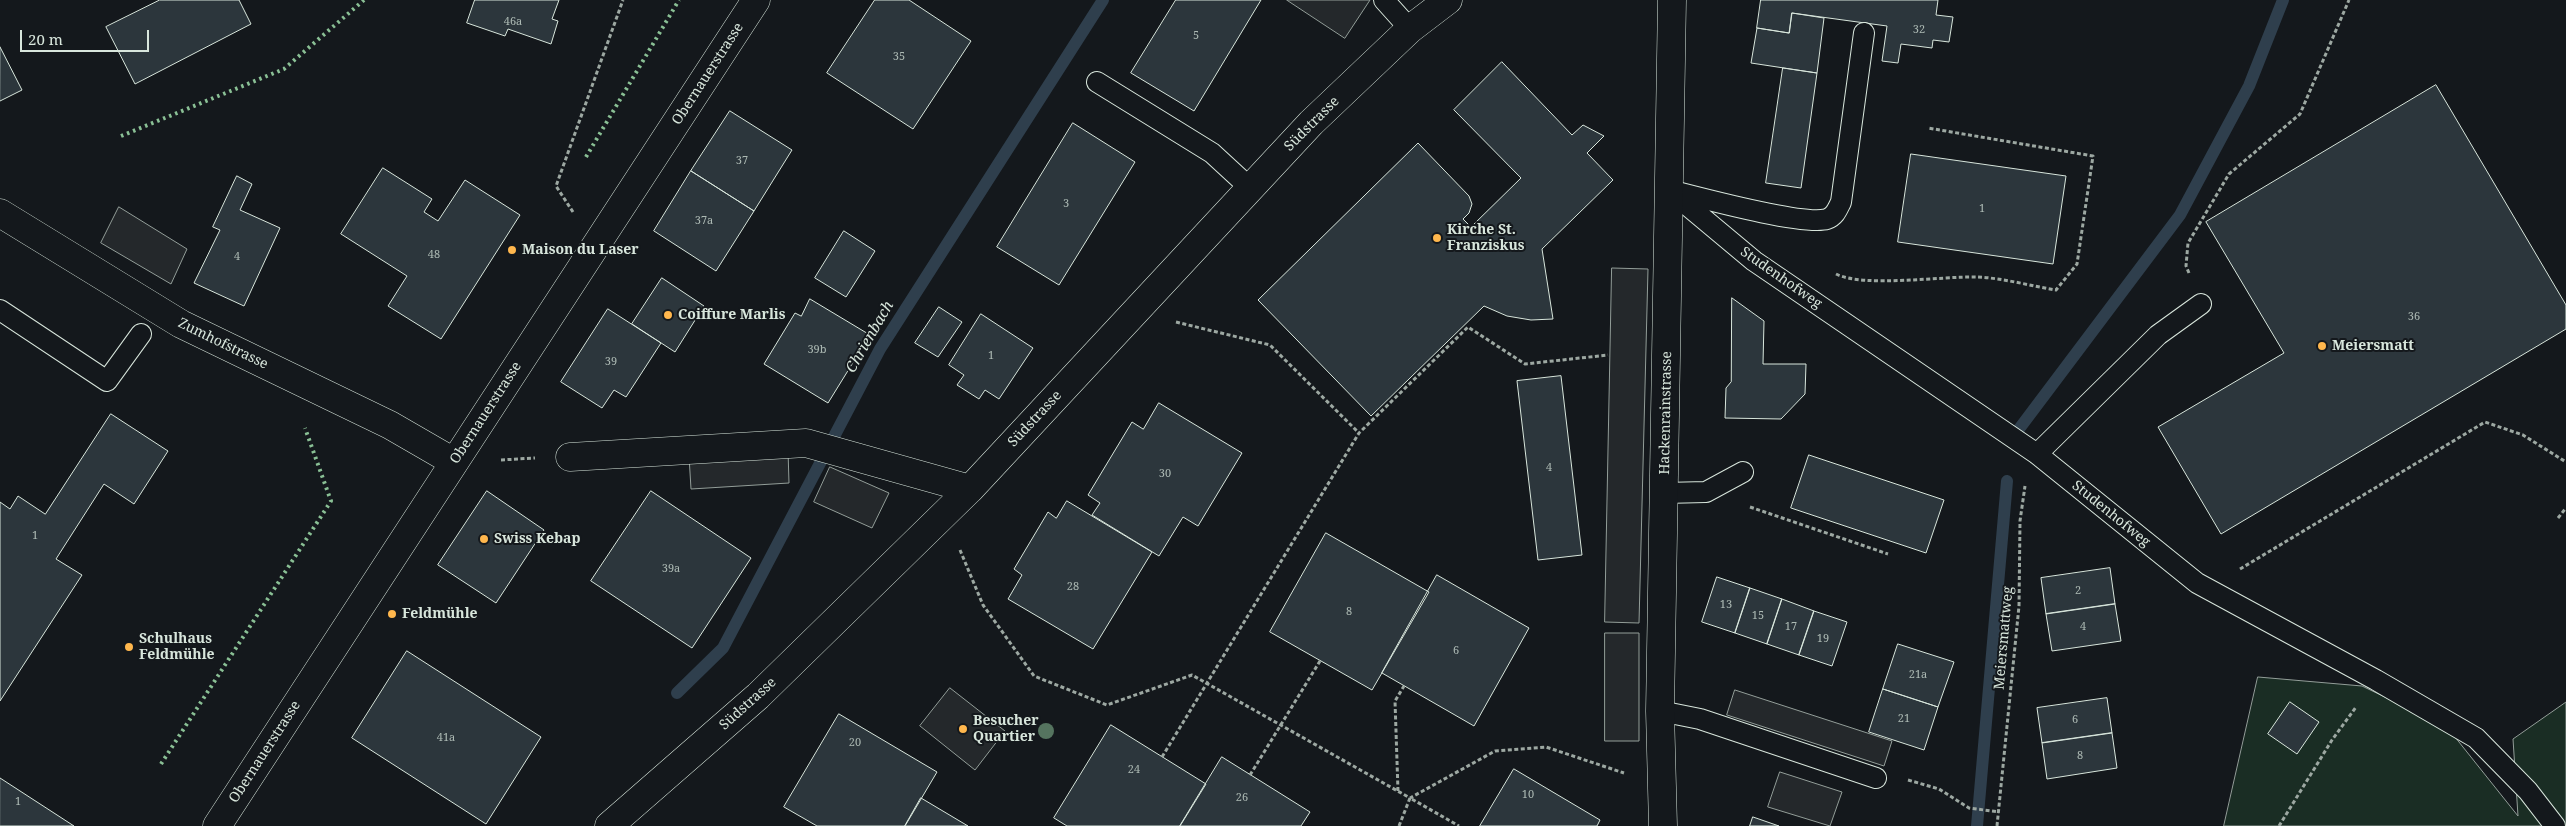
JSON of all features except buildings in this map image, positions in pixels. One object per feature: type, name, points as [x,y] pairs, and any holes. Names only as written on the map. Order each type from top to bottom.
[{"type":"street","name":"Obernauerstrasse","points":[[217,826],[756,0]]},
{"type":"street","name":"Südstrasse","points":[[610,826],[758,696],[970,489],[1311,123],[1410,29],[1448,0]]},
{"type":"street","name":"Hackenrainstrasse","points":[[1663,826],[1660,711],[1672,0]]},
{"type":"street","name":"Zumhofstrasse","points":[[1,215],[181,324],[390,425],[454,462]]},
{"type":"street","points":[[570,457],[806,443],[841,451],[970,489]]},
{"type":"lane","points":[[1384,0],[1410,29]]},
{"type":"lane","points":[[1669,190],[1738,207],[1808,219],[1825,220],[1834,216],[1841,202],[1864,33]]},
{"type":"lane","points":[[1097,82],[1212,153],[1250,188]]},
{"type":"lane","name":"Studenhofweg","points":[[1669,190],[1754,261],[2037,454],[2197,583],[2376,680],[2476,738],[2528,791],[2555,826]]},
{"type":"lane","points":[[2037,454],[2158,335],[2201,304]]},
{"type":"lane","points":[[0,310],[107,381],[141,334]]},
{"type":"lane","points":[[1664,493],[1706,492],[1743,472]]},
{"type":"lane","points":[[1660,711],[1700,719],[1876,778]]},
{"type":"path","points":[[574,213],[556,186],[624,0]]},
{"type":"path","points":[[2201,304],[2186,266],[2188,243],[2229,174],[2300,114],[2349,0]]},
{"type":"path","points":[[1828,270],[1845,278],[1978,277],[2056,290],[2077,264],[2093,156],[1928,128]]},
{"type":"path","points":[[1135,312],[1270,345],[1359,433]]},
{"type":"path","points":[[1162,756],[1359,433],[1468,327],[1525,364],[1608,355]]},
{"type":"path","points":[[2207,589],[2485,422],[2523,435],[2566,462]]},
{"type":"path","name":"Meiersmattweg","points":[[1997,826],[2019,606],[2020,521],[2025,482],[2037,454]]},
{"type":"path","points":[[454,462],[570,457]]},
{"type":"path","points":[[1706,492],[1888,554]]},
{"type":"path","points":[[2558,518],[2566,508]]},
{"type":"path","points":[[944,513],[983,605],[1034,676],[1107,705],[1192,676],[1459,826]]},
{"type":"path","points":[[1250,775],[1320,661]]},
{"type":"path","points":[[2279,826],[2332,740],[2376,680]]},
{"type":"path","points":[[1398,792],[1395,701],[1404,686]]},
{"type":"path","points":[[1399,826],[1410,798],[1495,750],[1546,747],[1635,776],[1662,777]]},
{"type":"path","points":[[1876,778],[1901,778],[1939,789],[1969,808],[1999,812]]},
{"type":"green space","points":[[2258,677],[2362,686],[2447,727],[2518,816],[2513,739],[2566,702],[2566,826],[2224,826]]},
{"type":"shaded area","points":[[1287,0],[1370,0],[1345,38]]},
{"type":"shaded area","points":[[119,207],[187,249],[171,284],[101,243]]},
{"type":"shaded area","points":[[1612,268],[1648,269],[1639,623],[1605,622]]},
{"type":"shaded area","points":[[788,450],[789,483],[691,489],[689,456]]},
{"type":"shaded area","points":[[830,467],[889,493],[872,528],[814,502]]},
{"type":"shaded area","points":[[1605,633],[1639,633],[1639,741],[1605,741]]},
{"type":"shaded area","name":"Besucher Quartier","points":[[950,688],[1005,731],[975,770],[920,726]]},
{"type":"shaded area","points":[[1735,690],[1892,741],[1884,766],[1727,715]]},
{"type":"shaded area","points":[[1780,772],[1842,792],[1830,826],[1768,807]]},
{"type":"waterway","name":"Chrienbach","points":[[677,693],[723,648],[880,349],[1103,0]]},
{"type":"waterway","points":[[2016,433],[2180,215],[2249,86],[2283,0]]},
{"type":"waterway","points":[[1977,826],[2007,481]]},
{"type":"hedge","points":[[121,136],[284,69],[364,0]]},
{"type":"hedge","points":[[586,157],[679,0]]},
{"type":"hedge","points":[[161,764],[331,501],[305,428]]},
{"type":"place","name":"Kirche St. Franziskus","points":[[1437,238]]},
{"type":"place","name":"Maison du Laser","points":[[512,250]]},
{"type":"place","name":"Coiffure Marlis","points":[[668,315]]},
{"type":"place","name":"Meiersmatt","points":[[2322,346]]},
{"type":"place","name":"Swiss Kebap","points":[[484,539]]},
{"type":"place","name":"Feldmühle","points":[[392,614]]},
{"type":"place","name":"Schulhaus Feldmühle","points":[[129,647]]},
{"type":"place","name":"Besucher Quartier","points":[[963,729]]}]
